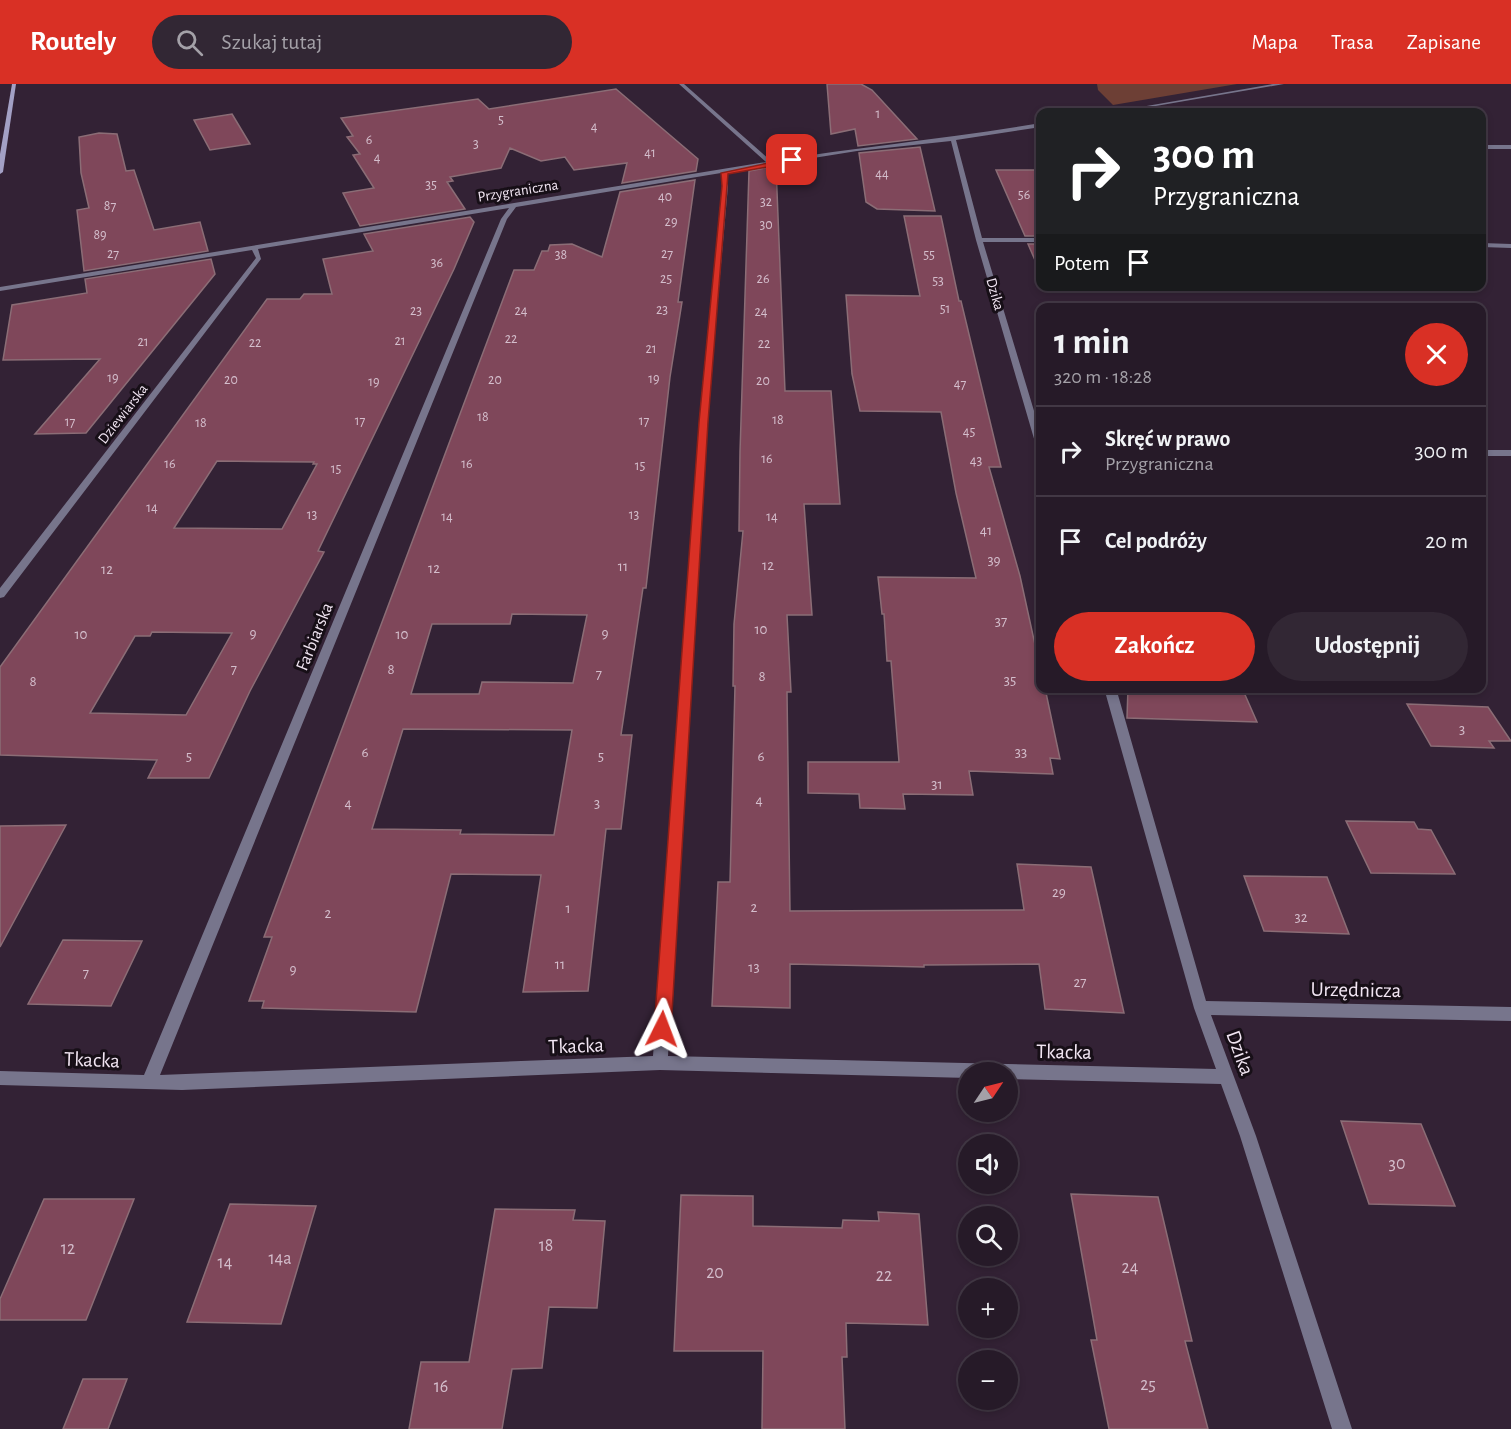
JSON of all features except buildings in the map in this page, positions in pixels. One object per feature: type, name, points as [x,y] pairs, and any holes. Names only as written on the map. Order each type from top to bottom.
[{"type":"street","points":[[0,172],[14,84]]},
{"type":"street","points":[[681,84],[771,164]]},
{"type":"street","points":[[1143,108],[1282,84]]},
{"type":"street","name":"Przygraniczna","points":[[0,289],[724,173],[857,149],[952,139],[1036,126]]},
{"type":"street","name":"Dzika","points":[[952,139],[979,240],[1036,430]]},
{"type":"street","points":[[1486,147],[1511,147]]},
{"type":"street","points":[[660,1063],[703,434],[725,186],[724,173]]},
{"type":"street","name":"Farbiarska","points":[[149,1082],[504,219],[513,206]]},
{"type":"street","points":[[979,240],[1036,240]]},
{"type":"street","points":[[1486,245],[1511,246]]},
{"type":"street","name":"Dziewiarska","points":[[0,595],[259,258],[254,247]]},
{"type":"street","points":[[1486,453],[1511,453]]},
{"type":"street","name":"Dzika","points":[[1111,693],[1201,1008],[1227,1077],[1342,1429]]},
{"type":"street","name":"Urzędnicza","points":[[1201,1008],[1511,1014]]},
{"type":"street","name":"Tkacka","points":[[0,1078],[182,1083],[660,1063],[1227,1077]]},
{"type":"shaded area","points":[[1097,84],[1237,84],[1113,105],[1098,90]]},
{"type":"route","points":[[662,1029],[704,422],[725,186],[724,173],[792,160]]}]
